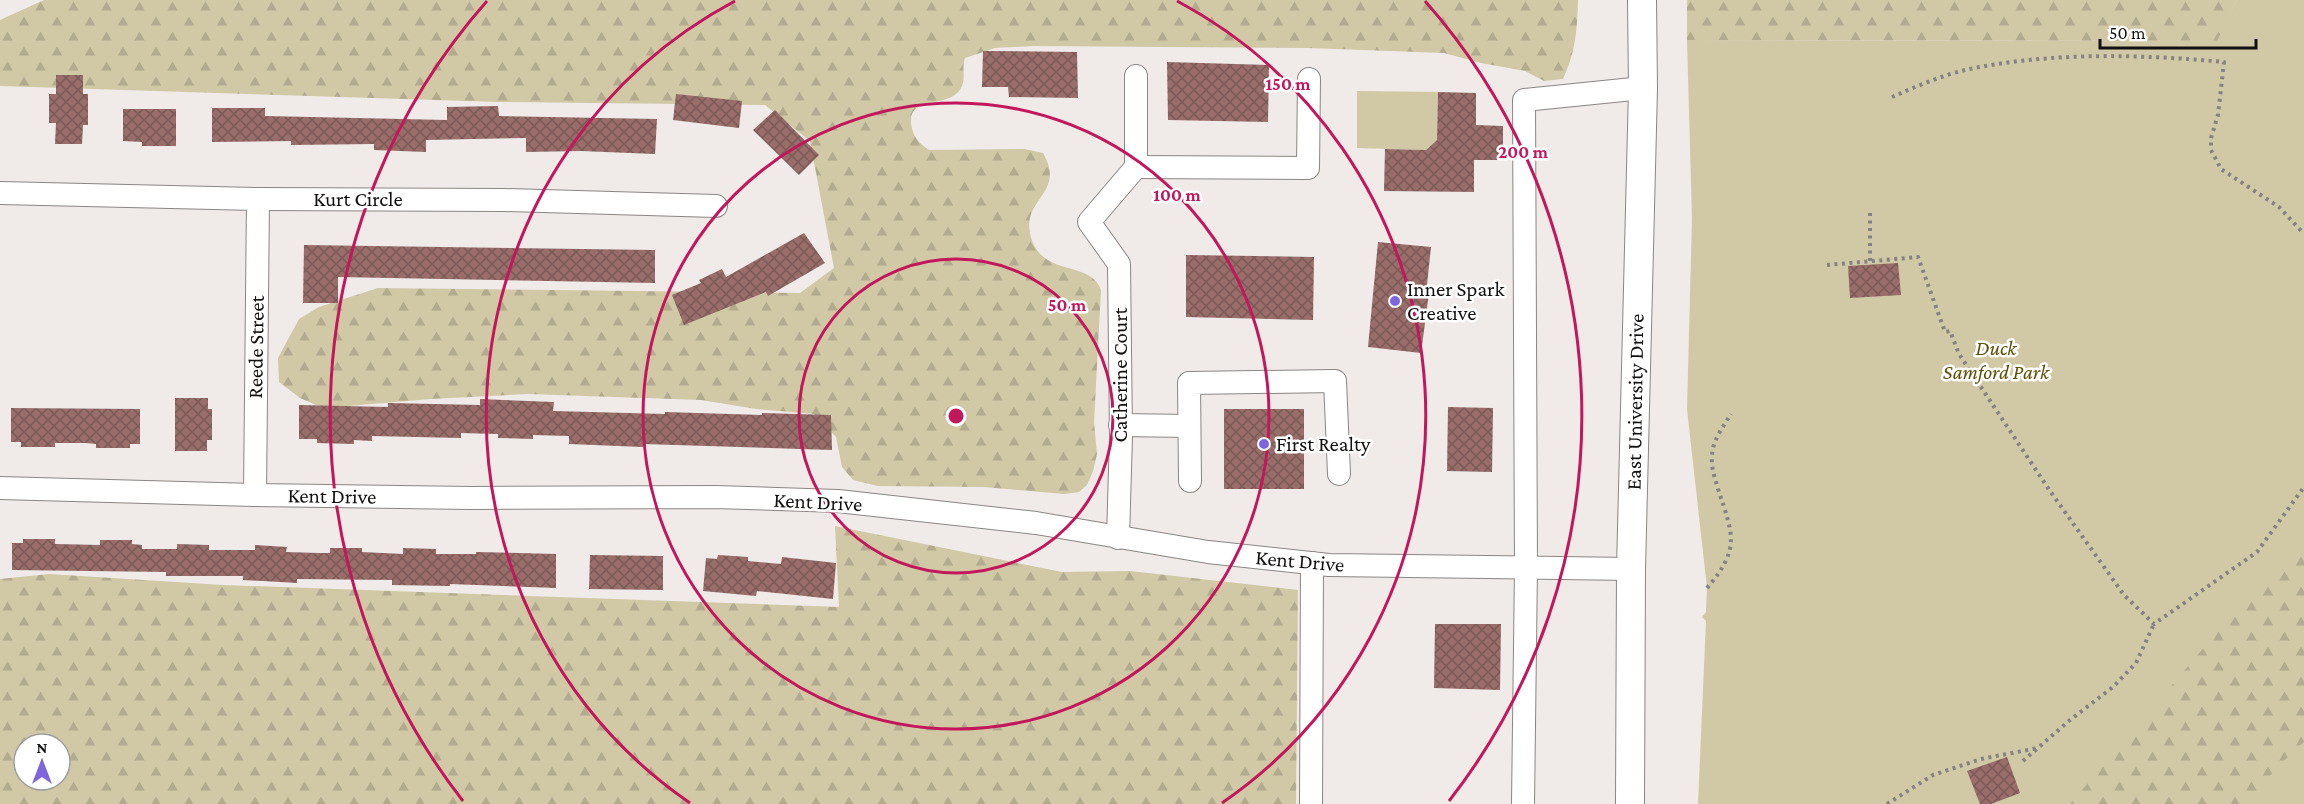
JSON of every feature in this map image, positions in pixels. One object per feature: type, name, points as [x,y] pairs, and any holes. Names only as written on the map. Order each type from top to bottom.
[{"type":"main road","name":"East University Drive","points":[[1630,804],[1631,569],[1643,88],[1642,0]]},
{"type":"street","points":[[1136,76],[1136,167],[1308,168],[1309,79]]},
{"type":"street","points":[[1523,804],[1526,567],[1524,100],[1643,88]]},
{"type":"street","name":"Catherine Court","points":[[1118,538],[1119,264],[1089,222],[1136,167]]},
{"type":"street","name":"Kurt Circle","points":[[0,193],[258,199],[504,200],[716,206]]},
{"type":"street","name":"Reede Street","points":[[255,495],[258,199]]},
{"type":"street","points":[[1190,481],[1189,383],[1335,381],[1339,474]]},
{"type":"street","points":[[1120,425],[1189,426]]},
{"type":"street","name":"Kent Drive","points":[[0,488],[255,495],[715,497],[838,501],[1036,523],[1208,552],[1312,563],[1631,569]]},
{"type":"street","points":[[1311,804],[1312,563]]},
{"type":"path","points":[[1892,97],[1963,71],[2021,60],[2150,57],[2224,62],[2218,115],[2211,138],[2211,150],[2215,160],[2221,169],[2278,207],[2304,234]]},
{"type":"path","points":[[1870,210],[1870,261]]},
{"type":"path","points":[[1827,265],[1918,257],[1945,332],[1950,331],[1959,354],[2050,491],[2124,595],[2154,624]]},
{"type":"path","points":[[1707,588],[1723,569],[1732,540],[1731,526],[1712,471],[1712,454],[1716,439],[1731,414]]},
{"type":"path","points":[[2023,761],[2070,720],[2113,687],[2136,663],[2154,624],[2257,552],[2304,488]]},
{"type":"path","points":[[1887,804],[1933,775],[1981,759],[2038,748]]},
{"type":"green space","points":[[44,0],[1578,0],[1575,40],[1563,79],[1544,81],[1525,71],[1444,53],[1309,48],[1034,46],[995,48],[965,58],[960,90],[953,96],[920,106],[914,111],[911,118],[915,136],[929,150],[1025,149],[1043,153],[1049,166],[1050,177],[1029,221],[1035,247],[1043,257],[1054,263],[1087,274],[1101,290],[1094,422],[1097,454],[1087,485],[1079,492],[1064,494],[984,487],[878,486],[853,480],[842,467],[836,437],[814,414],[756,409],[701,400],[528,394],[348,406],[318,406],[300,398],[279,382],[278,358],[299,319],[319,307],[378,288],[800,293],[834,268],[810,141],[765,105],[499,102],[0,86],[0,20]]},
{"type":"green space","points":[[1687,0],[2237,0],[2217,41],[1687,40]]},
{"type":"green space","name":"Duck Samford Park","points":[[2237,0],[2304,0],[2304,804],[1698,804],[1706,621],[1702,617],[1706,612],[1707,588],[1687,409],[1692,219],[1687,40],[2216,41]]},
{"type":"green space","points":[[1357,91],[1438,92],[1437,140],[1426,150],[1357,148]]},
{"type":"green space","points":[[835,526],[1062,572],[1130,571],[1298,590],[1296,804],[0,804],[0,579],[49,574],[223,585],[839,607]]},
{"type":"green space","points":[[2304,543],[2304,742],[2268,778],[2251,804],[2070,804],[2224,624]]},
{"type":"building","points":[[983,51],[1077,52],[1078,98],[1009,97],[1008,87],[982,87]]},
{"type":"building","points":[[1167,62],[1269,65],[1268,122],[1168,120]]},
{"type":"building","points":[[56,75],[83,75],[83,94],[88,94],[88,125],[83,125],[82,144],[55,144],[56,123],[49,123],[49,94],[56,94]]},
{"type":"building","points":[[1438,92],[1476,93],[1476,125],[1503,126],[1503,160],[1474,160],[1474,192],[1384,191],[1385,149],[1426,150],[1437,140]]},
{"type":"building","points":[[676,94],[742,101],[739,128],[673,120]]},
{"type":"building","points":[[498,106],[499,116],[657,119],[655,154],[581,151],[526,152],[526,138],[426,140],[426,152],[374,150],[374,144],[291,145],[291,141],[212,142],[212,108],[265,108],[265,116],[447,120],[447,107]]},
{"type":"building","points":[[123,109],[176,109],[176,146],[142,146],[142,142],[123,141]]},
{"type":"building","points":[[775,110],[819,155],[799,175],[753,130]]},
{"type":"building","points":[[804,233],[825,263],[768,296],[766,292],[684,325],[672,295],[701,283],[699,280],[722,269],[726,277]]},
{"type":"building","points":[[1378,242],[1431,247],[1427,285],[1430,285],[1421,353],[1368,347]]},
{"type":"building","points":[[304,245],[655,250],[655,283],[338,277],[338,303],[303,303]]},
{"type":"building","points":[[1186,255],[1314,257],[1313,320],[1186,317]]},
{"type":"building","points":[[1898,263],[1901,295],[1850,298],[1848,266]]},
{"type":"building","points":[[175,398],[208,398],[208,409],[212,409],[212,440],[207,440],[207,451],[175,451]]},
{"type":"building","points":[[480,399],[554,402],[553,411],[831,415],[832,450],[569,444],[569,436],[533,435],[533,439],[498,438],[498,434],[461,433],[461,438],[372,436],[372,441],[354,440],[354,444],[317,443],[317,439],[299,439],[299,405],[388,407],[388,403],[480,405]]},
{"type":"building","points":[[1448,407],[1493,408],[1492,472],[1447,471]]},
{"type":"building","points":[[11,408],[140,409],[140,444],[130,444],[130,448],[96,448],[96,444],[86,443],[55,443],[55,447],[21,447],[21,442],[11,442]]},
{"type":"building","name":"First Realty","points":[[1224,409],[1304,409],[1304,489],[1224,489]]},
{"type":"building","points":[[23,539],[55,539],[55,544],[100,545],[100,540],[132,540],[132,544],[142,545],[142,549],[177,549],[177,544],[209,545],[209,550],[255,550],[255,545],[287,547],[286,552],[319,553],[330,553],[330,548],[362,548],[362,552],[403,554],[403,548],[436,549],[436,554],[476,554],[476,552],[556,554],[556,588],[450,584],[450,586],[392,585],[392,580],[297,579],[297,583],[243,580],[243,576],[166,576],[166,572],[12,570],[12,543],[23,543]]},
{"type":"building","points":[[590,555],[663,556],[663,590],[589,589]]},
{"type":"building","points":[[718,555],[748,557],[748,561],[781,564],[782,557],[836,563],[833,599],[757,591],[756,596],[703,591],[706,558],[717,559]]},
{"type":"building","points":[[1435,624],[1501,624],[1500,690],[1434,688]]},
{"type":"building","points":[[2007,757],[2020,793],[1991,804],[1980,804],[1967,771]]},
{"type":"place","name":"Inner Spark Creative","points":[[1395,301]]},
{"type":"place","name":"First Realty","points":[[1264,444]]}]
